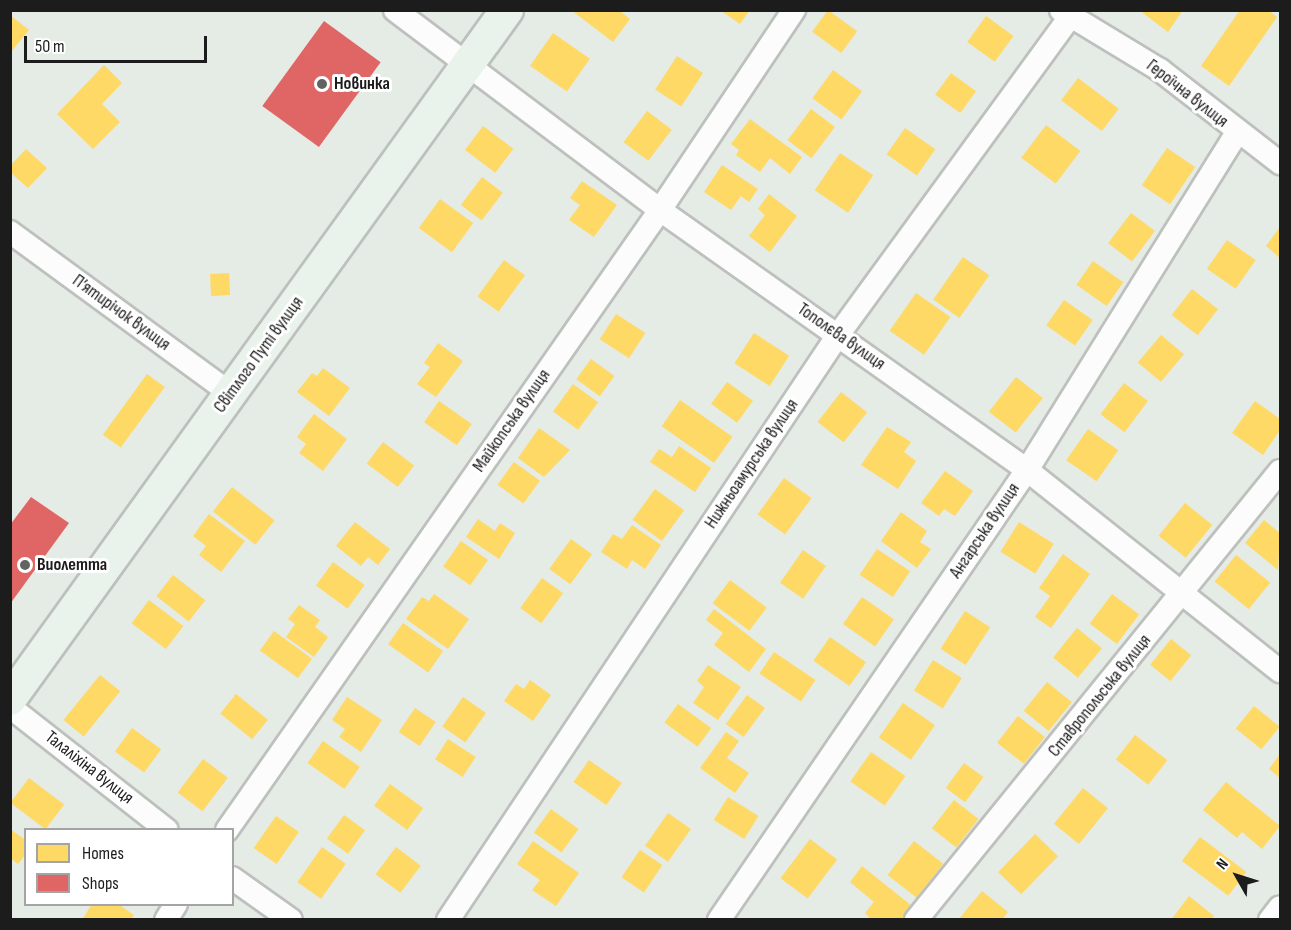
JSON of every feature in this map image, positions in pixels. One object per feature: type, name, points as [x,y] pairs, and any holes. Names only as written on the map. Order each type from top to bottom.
[{"type":"main road","name":"Світлого Путі вулиця","points":[[10,699],[507,10]]},
{"type":"street","name":"Тополєва вулиця","points":[[395,10],[470,64],[660,210],[1027,470],[1281,671]]},
{"type":"street","name":"Майкопська вулиця","points":[[228,828],[660,210],[794,10]]},
{"type":"street","name":"Героїчна вулиця","points":[[1066,14],[1160,70],[1237,133],[1281,163]]},
{"type":"street","name":"Нижньоамурська вулиця","points":[[448,920],[838,335],[1066,14]]},
{"type":"street","name":"Ангарська вулиця","points":[[719,920],[1027,470],[1237,133]]},
{"type":"street","name":"П’ятирічок вулиця","points":[[10,232],[231,394]]},
{"type":"street","name":"Ставропольська вулиця","points":[[916,920],[1184,594],[1281,471]]},
{"type":"street","name":"Талаліхіна вулиця","points":[[10,707],[164,828]]},
{"type":"street","points":[[234,879],[291,920]]},
{"type":"street","points":[[166,920],[175,906]]},
{"type":"street","points":[[1270,920],[1281,907]]},
{"type":"building: Homes","points":[[571,10],[619,10],[630,19],[613,42]]},
{"type":"building: Homes","points":[[720,10],[750,10],[740,24]]},
{"type":"building: Homes","points":[[828,10],[857,31],[841,53],[812,32]]},
{"type":"building: Homes","points":[[1139,10],[1183,10],[1168,32]]},
{"type":"building: Homes","points":[[1240,10],[1268,10],[1277,17],[1229,86],[1201,66]]},
{"type":"building: Homes","points":[[10,15],[29,30],[10,53]]},
{"type":"building: Homes","points":[[986,16],[1014,36],[995,62],[967,42]]},
{"type":"building: Homes","points":[[553,33],[590,59],[567,92],[530,66]]},
{"type":"building: Homes","points":[[677,56],[703,73],[681,106],[655,90]]},
{"type":"building: Homes","points":[[104,65],[122,83],[102,104],[120,122],[93,149],[57,114]]},
{"type":"building: Homes","points":[[833,70],[862,91],[842,119],[812,98]]},
{"type":"building: Homes","points":[[951,73],[976,91],[960,113],[935,95]]},
{"type":"building: Homes","points":[[1078,78],[1119,109],[1102,131],[1061,100]]},
{"type":"building: Homes","points":[[811,109],[835,127],[811,158],[788,140]]},
{"type":"building: Homes","points":[[647,111],[672,130],[648,161],[624,142]]},
{"type":"building: Homes","points":[[750,119],[802,157],[790,174],[770,158],[760,172],[736,155],[739,150],[731,144]]},
{"type":"building: Homes","points":[[1046,125],[1080,151],[1056,184],[1021,158]]},
{"type":"building: Homes","points":[[483,126],[513,149],[495,173],[465,150]]},
{"type":"building: Homes","points":[[905,128],[935,149],[917,175],[887,154]]},
{"type":"building: Homes","points":[[1167,148],[1195,167],[1170,204],[1142,185]]},
{"type":"building: Homes","points":[[26,149],[47,168],[28,188],[10,172],[10,166]]},
{"type":"building: Homes","points":[[840,153],[873,175],[848,213],[815,190]]},
{"type":"building: Homes","points":[[722,165],[758,189],[749,202],[741,196],[731,210],[704,192]]},
{"type":"building: Homes","points":[[482,177],[503,193],[482,221],[461,205]]},
{"type":"building: Homes","points":[[582,181],[617,205],[594,237],[569,220],[580,205],[570,198]]},
{"type":"building: Homes","points":[[769,194],[797,216],[770,252],[749,236],[765,215],[758,209]]},
{"type":"building: Homes","points":[[440,199],[473,223],[452,252],[419,228]]},
{"type":"building: Homes","points":[[1131,213],[1155,231],[1132,261],[1108,243]]},
{"type":"building: Homes","points":[[1280,227],[1280,258],[1266,246]]},
{"type":"building: Homes","points":[[1227,240],[1256,260],[1236,289],[1207,269]]},
{"type":"building: Homes","points":[[963,257],[989,275],[959,318],[933,300]]},
{"type":"building: Homes","points":[[504,260],[525,275],[499,312],[478,296]]},
{"type":"building: Homes","points":[[1093,261],[1123,282],[1107,306],[1076,285]]},
{"type":"building: Homes","points":[[229,273],[230,295],[211,296],[210,274]]},
{"type":"building: Homes","points":[[1192,289],[1218,309],[1198,335],[1172,315]]},
{"type":"building: Homes","points":[[916,293],[950,317],[924,355],[890,331]]},
{"type":"building: Homes","points":[[1064,300],[1093,320],[1075,345],[1046,325]]},
{"type":"building: Homes","points":[[616,314],[645,333],[629,358],[600,339]]},
{"type":"building: Homes","points":[[754,333],[789,356],[770,386],[734,363]]},
{"type":"building: Homes","points":[[1161,335],[1184,354],[1161,382],[1138,363]]},
{"type":"building: Homes","points":[[438,343],[463,361],[436,397],[417,384],[430,367],[424,363]]},
{"type":"building: Homes","points":[[591,359],[614,376],[600,396],[576,379]]},
{"type":"building: Homes","points":[[323,368],[350,388],[329,416],[297,392],[312,373],[317,376]]},
{"type":"building: Homes","points":[[147,374],[165,387],[121,448],[103,435]]},
{"type":"building: Homes","points":[[1016,377],[1043,398],[1016,433],[989,412]]},
{"type":"building: Homes","points":[[727,382],[753,401],[737,423],[711,404]]},
{"type":"building: Homes","points":[[1124,383],[1148,401],[1124,432],[1101,414]]},
{"type":"building: Homes","points":[[573,384],[598,402],[578,430],[553,412]]},
{"type":"building: Homes","points":[[841,392],[867,412],[844,442],[818,422]]},
{"type":"building: Homes","points":[[680,400],[732,437],[714,463],[662,426]]},
{"type":"building: Homes","points":[[439,401],[472,424],[457,445],[424,422]]},
{"type":"building: Homes","points":[[1255,401],[1280,419],[1280,430],[1263,455],[1232,433]]},
{"type":"building: Homes","points":[[314,414],[347,439],[323,471],[299,453],[306,444],[297,437]]},
{"type":"building: Homes","points":[[887,427],[911,442],[904,452],[916,461],[898,489],[861,465]]},
{"type":"building: Homes","points":[[539,428],[570,450],[544,477],[518,458]]},
{"type":"building: Homes","points":[[1088,429],[1118,450],[1097,481],[1066,460]]},
{"type":"building: Homes","points":[[383,442],[414,465],[398,487],[367,464]]},
{"type":"building: Homes","points":[[679,446],[711,468],[695,492],[650,462],[659,449],[672,457]]},
{"type":"building: Homes","points":[[514,462],[540,481],[523,503],[498,485]]},
{"type":"building: Homes","points":[[945,471],[973,491],[955,516],[944,509],[939,516],[921,503]]},
{"type":"building: Homes","points":[[784,478],[812,498],[785,534],[758,514]]},
{"type":"building: Homes","points":[[232,487],[275,520],[255,545],[213,511]]},
{"type":"building: Homes","points":[[655,489],[684,510],[662,541],[633,520]]},
{"type":"building: Homes","points":[[1185,503],[1212,525],[1186,558],[1159,536]]},
{"type":"building: Homes","points":[[901,512],[927,531],[920,542],[931,549],[917,568],[881,541]]},
{"type":"building: Homes","points":[[209,514],[245,541],[221,572],[199,555],[206,546],[193,536]]},
{"type":"building: Homes","points":[[478,519],[495,531],[500,523],[515,533],[499,559],[466,537]]},
{"type":"building: Homes","points":[[1264,520],[1280,533],[1278,570],[1245,543]]},
{"type":"building: Homes","points":[[355,522],[390,549],[378,565],[368,557],[361,566],[336,546]]},
{"type":"building: Homes","points":[[1019,522],[1054,544],[1035,573],[1000,552]]},
{"type":"building: Homes","points":[[632,525],[661,545],[645,569],[632,560],[627,569],[601,552],[613,534],[622,539]]},
{"type":"building: Homes","points":[[571,539],[592,554],[570,584],[549,569]]},
{"type":"building: Homes","points":[[461,541],[488,560],[470,585],[443,566]]},
{"type":"building: Homes","points":[[877,549],[910,571],[893,597],[860,575]]},
{"type":"building: Homes","points":[[803,550],[826,566],[803,599],[780,583]]},
{"type":"building: Homes","points":[[1063,554],[1090,574],[1051,628],[1035,617],[1050,596],[1039,588]]},
{"type":"building: Homes","points":[[1236,555],[1270,583],[1249,609],[1215,581]]},
{"type":"building: Homes","points":[[333,562],[365,585],[348,608],[316,585]]},
{"type":"building: Homes","points":[[173,575],[205,600],[189,622],[156,596]]},
{"type":"building: Homes","points":[[542,578],[563,593],[541,623],[520,608]]},
{"type":"building: Homes","points":[[730,580],[767,608],[749,631],[713,603]]},
{"type":"building: Homes","points":[[434,594],[469,619],[448,649],[406,619],[422,597],[429,601]]},
{"type":"building: Homes","points":[[1112,594],[1139,614],[1117,644],[1090,624]]},
{"type":"building: Homes","points":[[862,597],[894,619],[875,646],[843,624]]},
{"type":"building: Homes","points":[[149,600],[183,626],[166,649],[132,623]]},
{"type":"building: Homes","points":[[299,605],[320,620],[315,627],[328,637],[314,657],[286,637],[295,624],[288,619]]},
{"type":"building: Homes","points":[[714,609],[766,649],[749,672],[714,645],[723,633],[706,620]]},
{"type":"building: Homes","points":[[965,611],[990,627],[966,665],[940,649]]},
{"type":"building: Homes","points":[[403,623],[443,651],[428,672],[388,644]]},
{"type":"building: Homes","points":[[1077,628],[1102,648],[1078,678],[1053,658]]},
{"type":"building: Homes","points":[[274,631],[312,659],[298,678],[260,650]]},
{"type":"building: Homes","points":[[830,637],[866,662],[849,686],[813,661]]},
{"type":"building: Homes","points":[[1171,639],[1191,655],[1170,681],[1150,665]]},
{"type":"building: Homes","points":[[774,652],[815,680],[801,702],[759,674]]},
{"type":"building: Homes","points":[[933,660],[962,678],[943,709],[914,691]]},
{"type":"building: Homes","points":[[708,665],[741,687],[718,720],[693,703],[704,687],[697,681]]},
{"type":"building: Homes","points":[[100,675],[120,691],[84,736],[63,720]]},
{"type":"building: Homes","points":[[530,680],[551,695],[533,721],[504,701],[516,684],[524,689]]},
{"type":"building: Homes","points":[[1047,682],[1072,702],[1049,731],[1024,711]]},
{"type":"building: Homes","points":[[236,694],[268,720],[252,739],[220,713]]},
{"type":"building: Homes","points":[[747,695],[765,708],[744,737],[726,724]]},
{"type":"building: Homes","points":[[347,697],[382,720],[361,752],[339,737],[345,729],[332,720]]},
{"type":"building: Homes","points":[[463,697],[486,713],[465,743],[442,726]]},
{"type":"building: Homes","points":[[903,703],[935,725],[911,760],[879,737]]},
{"type":"building: Homes","points":[[678,704],[711,728],[698,747],[664,723]]},
{"type":"building: Homes","points":[[1254,706],[1280,727],[1261,749],[1236,729]]},
{"type":"building: Homes","points":[[415,708],[436,722],[420,746],[399,732]]},
{"type":"building: Homes","points":[[1018,716],[1045,737],[1024,764],[997,743]]},
{"type":"building: Homes","points":[[132,728],[161,749],[144,773],[115,751]]},
{"type":"building: Homes","points":[[726,732],[739,741],[727,758],[749,773],[735,793],[700,768]]},
{"type":"building: Homes","points":[[1135,735],[1167,760],[1148,785],[1116,759]]},
{"type":"building: Homes","points":[[448,739],[476,757],[463,777],[435,759]]},
{"type":"building: Homes","points":[[323,741],[360,767],[344,789],[308,763]]},
{"type":"building: Homes","points":[[871,752],[905,776],[885,806],[850,781]]},
{"type":"building: Homes","points":[[1280,754],[1280,778],[1269,769]]},
{"type":"building: Homes","points":[[203,759],[228,778],[202,811],[178,793]]},
{"type":"building: Homes","points":[[589,760],[622,783],[606,805],[574,782]]},
{"type":"building: Homes","points":[[964,763],[983,777],[965,802],[946,788]]},
{"type":"building: Homes","points":[[29,778],[64,804],[46,828],[10,803]]},
{"type":"building: Homes","points":[[1226,782],[1280,826],[1262,849],[1242,832],[1237,838],[1203,810]]},
{"type":"building: Homes","points":[[390,784],[423,808],[407,830],[374,806]]},
{"type":"building: Homes","points":[[1083,788],[1108,808],[1079,844],[1054,824]]},
{"type":"building: Homes","points":[[728,797],[759,816],[744,839],[714,820]]},
{"type":"building: Homes","points":[[954,800],[978,819],[956,847],[932,828]]},
{"type":"building: Homes","points":[[551,809],[579,829],[561,852],[534,832]]},
{"type":"building: Homes","points":[[668,813],[691,829],[668,862],[645,846]]},
{"type":"building: Homes","points":[[344,815],[365,830],[348,854],[327,838]]},
{"type":"building: Homes","points":[[276,816],[299,832],[277,864],[254,848]]},
{"type":"building: Homes","points":[[10,829],[24,839],[24,856],[18,864],[10,858]]},
{"type":"building: Homes","points":[[1035,834],[1058,856],[1021,894],[998,872]]},
{"type":"building: Homes","points":[[1200,837],[1246,872],[1228,896],[1182,861]]},
{"type":"building: Homes","points":[[810,839],[837,859],[808,899],[781,878]]},
{"type":"building: Homes","points":[[533,841],[579,873],[556,906],[532,890],[540,880],[517,864]]},
{"type":"building: Homes","points":[[914,841],[943,864],[917,898],[888,875]]},
{"type":"building: Homes","points":[[322,847],[346,864],[321,899],[297,882]]},
{"type":"building: Homes","points":[[396,847],[421,866],[400,893],[376,874]]},
{"type":"building: Homes","points":[[640,850],[662,865],[644,892],[622,877]]},
{"type":"building: Homes","points":[[862,866],[912,906],[901,920],[872,920],[865,913],[874,902],[850,882]]},
{"type":"building: Homes","points":[[982,891],[1008,912],[1002,920],[958,920]]},
{"type":"building: Homes","points":[[1189,896],[1214,916],[1211,920],[1171,920]]},
{"type":"building: Homes","points":[[91,906],[121,906],[134,915],[131,920],[82,920]]},
{"type":"building: Shops","name":"Новинка","points":[[324,21],[381,62],[319,147],[262,106]]},
{"type":"building: Shops","name":"Виолетта","points":[[31,497],[69,523],[10,604],[10,525]]},
{"type":"place","name":"Новинка","points":[[322,84]]},
{"type":"place","name":"Виолетта","points":[[25,565]]}]
